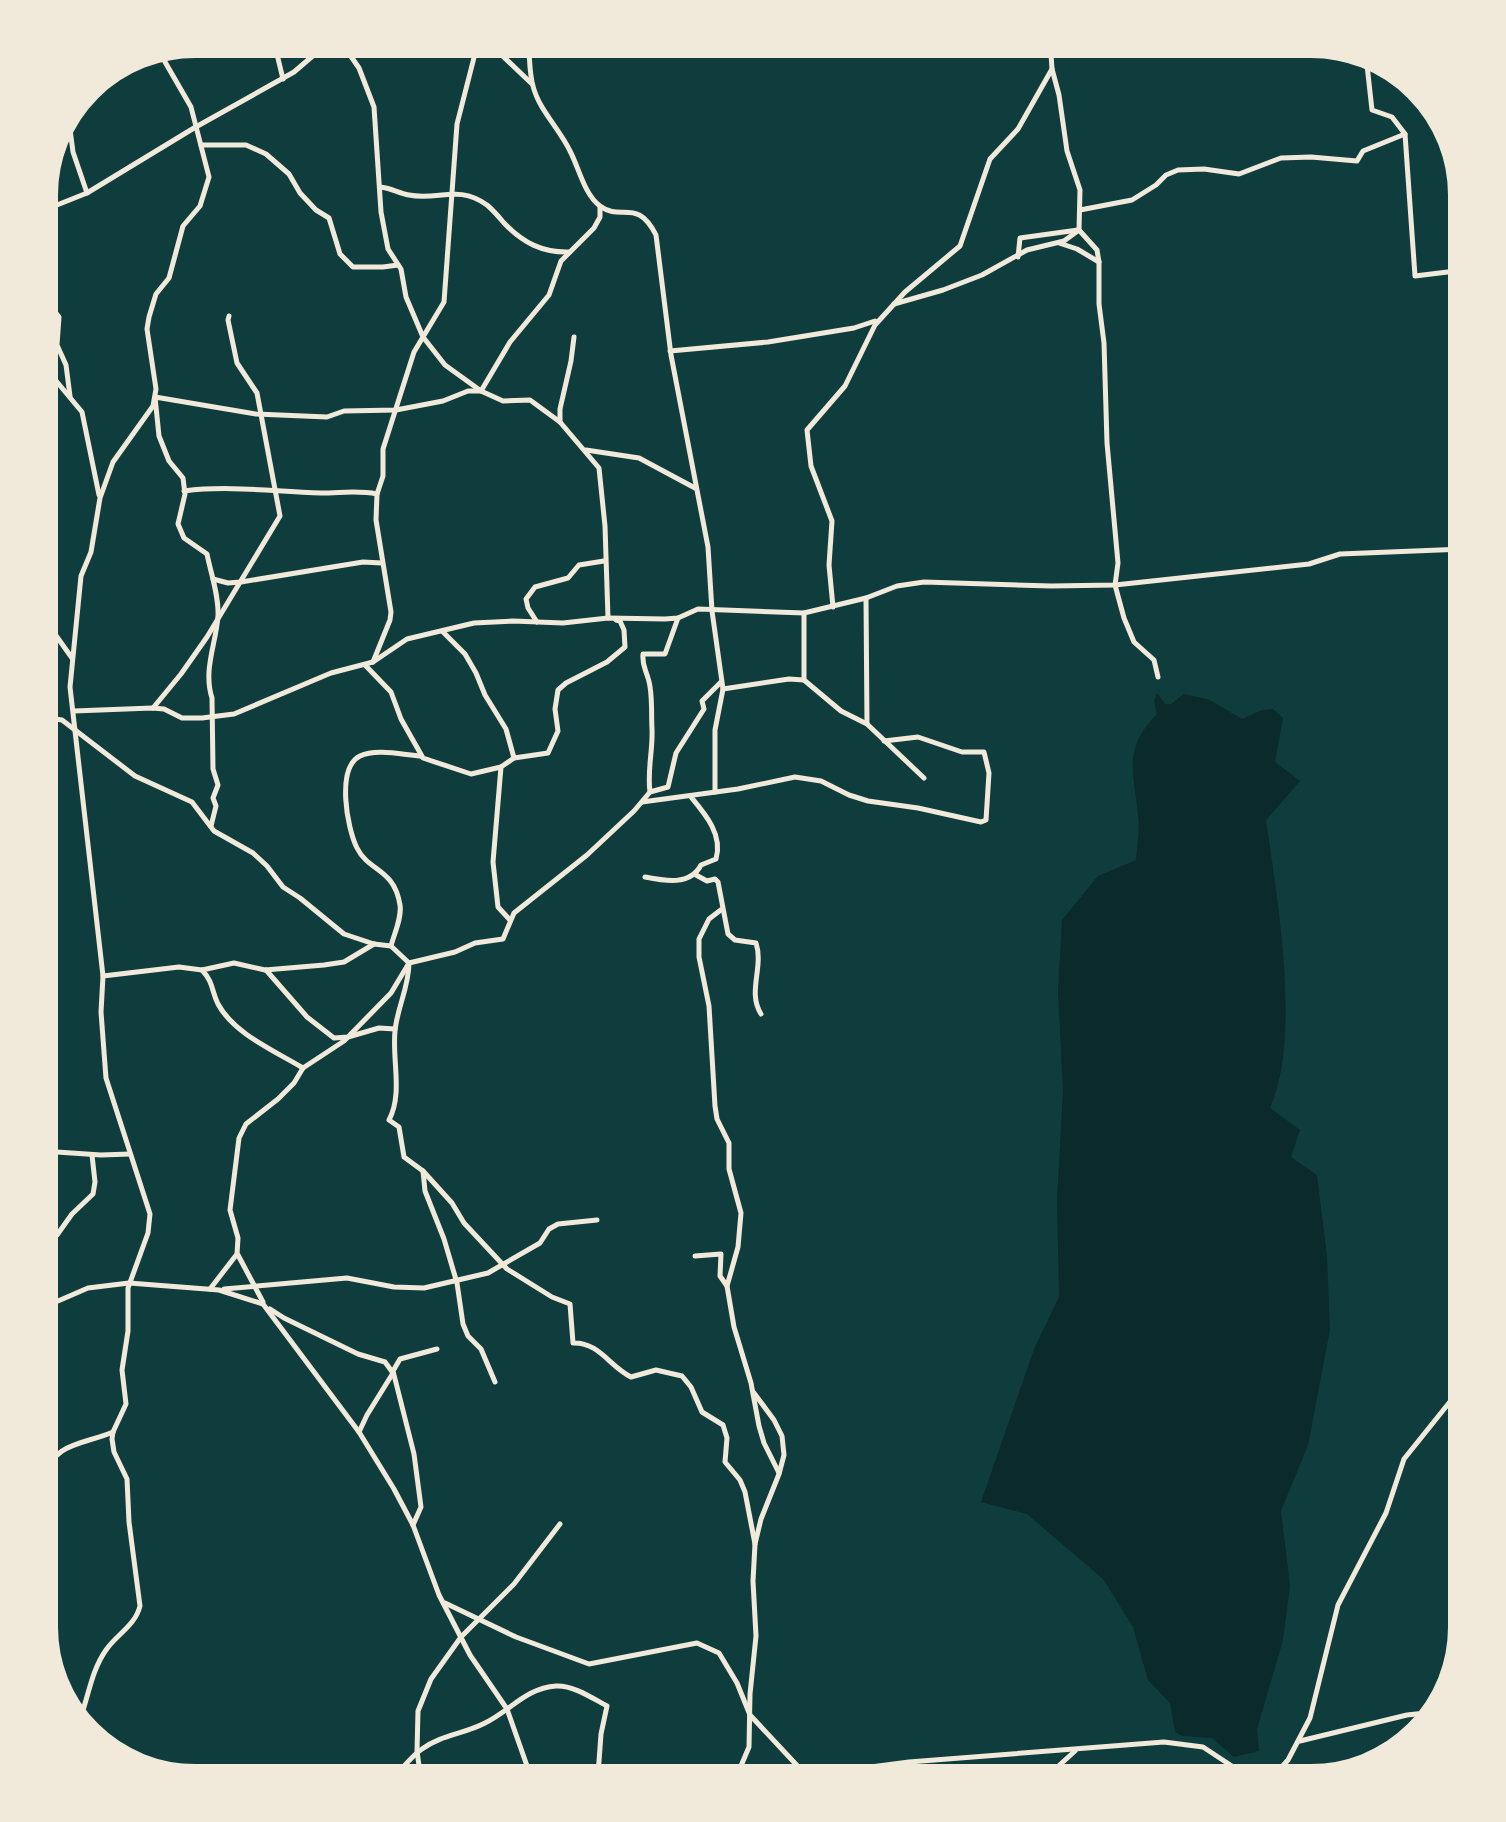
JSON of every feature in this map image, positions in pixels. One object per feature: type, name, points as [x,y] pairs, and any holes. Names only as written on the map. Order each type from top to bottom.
[{"type":"street","points":[[277,56],[283,79]]},
{"type":"street","points":[[56,205],[87,193],[283,79],[309,56]]},
{"type":"street","points":[[351,56],[359,68],[374,107],[388,249],[398,265],[406,297],[423,337],[445,365],[481,391],[503,401],[530,400],[560,422],[596,462],[600,473],[605,526],[607,618]]},
{"type":"street","points":[[373,662],[391,612],[376,520],[377,494],[383,476],[383,449],[414,352],[444,302],[457,124],[474,56]]},
{"type":"street","points":[[503,56],[532,84]]},
{"type":"street","points":[[481,391],[520,328],[549,295],[561,261],[581,244],[600,217],[600,207],[590,195],[569,148],[541,106],[532,84],[529,56]]},
{"type":"street","points":[[1052,56],[1067,151],[1078,182],[1079,230],[1097,250],[1099,262],[1107,443],[1118,563],[1115,585],[1134,642],[1154,660],[1158,677]]},
{"type":"street","points":[[165,62],[188,99],[209,177],[205,198],[183,226],[169,278],[156,294],[147,329],[159,436],[169,461],[183,478],[178,524],[184,538],[207,554],[218,617],[210,654],[213,769],[218,785],[213,798],[216,806],[211,826]]},
{"type":"street","points":[[833,607],[829,565],[832,521],[811,466],[807,430],[841,392],[875,325],[960,246],[990,159],[1018,129],[1052,69]]},
{"type":"street","points":[[1367,69],[1372,110],[1392,117],[1405,134],[1415,276],[1450,272]]},
{"type":"street","points":[[71,133],[73,152],[87,193]]},
{"type":"street","points":[[1080,210],[1132,200],[1178,170],[1204,169],[1239,174],[1281,158],[1357,161],[1363,151],[1405,134]]},
{"type":"street","points":[[201,145],[246,145],[266,154],[289,174],[300,193],[316,210],[329,218],[340,254],[353,267],[398,265]]},
{"type":"street","points":[[380,187],[408,195],[453,192],[487,205],[515,234],[533,246],[551,252],[571,251]]},
{"type":"street","points":[[600,207],[639,214],[647,219],[656,235],[670,351],[708,547],[712,611],[722,685],[715,730],[715,792]]},
{"type":"street","points":[[893,305],[982,275],[1013,256],[1058,243],[1079,230]]},
{"type":"street","points":[[1018,257],[1020,238],[1079,230]]},
{"type":"street","points":[[1058,243],[1077,249],[1099,262]]},
{"type":"street","points":[[56,313],[59,317],[57,345],[66,365],[70,397]]},
{"type":"street","points":[[152,708],[181,674],[280,516],[257,393],[237,363],[229,316]]},
{"type":"street","points":[[670,351],[768,342],[854,328],[875,321]]},
{"type":"street","points":[[560,422],[559,413],[574,337]]},
{"type":"street","points":[[56,380],[82,412],[100,498]]},
{"type":"street","points":[[155,397],[262,413],[327,417],[344,411],[396,410],[443,401],[468,391],[481,391]]},
{"type":"street","points":[[83,1709],[106,1650],[138,1616],[140,1606],[129,1522],[128,1485],[114,1452],[113,1432],[126,1404],[122,1370],[128,1331],[129,1283],[150,1224],[150,1214],[106,1078],[101,1012],[103,976],[70,687],[81,576],[91,552],[100,498],[113,462],[148,416],[155,397]]},
{"type":"street","points":[[585,450],[639,458],[696,489]]},
{"type":"street","points":[[184,491],[214,487],[322,493],[359,490],[377,494]]},
{"type":"street","points":[[74,711],[152,708],[164,709],[182,718],[234,714],[331,673],[373,662],[407,639],[474,623],[678,618],[698,609],[804,613],[866,598],[897,586],[924,582],[1115,585],[1309,564],[1340,554],[1450,550]]},
{"type":"street","points":[[537,622],[526,599],[535,587],[568,578],[579,565],[604,561]]},
{"type":"street","points":[[212,578],[228,583],[241,582],[363,562],[382,563]]},
{"type":"street","points":[[866,598],[867,724]]},
{"type":"street","points":[[804,613],[804,680]]},
{"type":"street","points":[[391,946],[400,906],[387,875],[370,863],[356,847],[346,802],[351,765],[363,754],[421,756],[471,774],[501,767],[514,758],[548,753],[558,731],[555,709],[558,690],[607,662],[625,647],[620,621],[607,618]]},
{"type":"street","points":[[650,792],[648,770],[652,763],[652,733],[648,678],[642,669],[643,654],[665,654],[678,618]]},
{"type":"street","points":[[442,631],[465,654],[476,673],[485,695],[506,729],[514,758]]},
{"type":"street","points":[[56,636],[72,659]]},
{"type":"street","points":[[365,664],[391,692],[401,719],[421,756]]},
{"type":"street","points":[[528,1766],[507,1709],[461,1637],[443,1602],[413,1525],[359,1432],[263,1304],[237,1254],[238,1238],[230,1210],[239,1138],[246,1124],[278,1099],[294,1083],[303,1068],[348,1037],[391,993],[409,963],[455,952],[475,943],[503,939],[509,931],[514,913],[577,865],[650,792],[668,787],[676,753],[704,709],[702,701],[722,685],[804,680],[841,711],[867,724],[924,778]]},
{"type":"street","points":[[56,719],[62,720],[135,776],[192,802],[224,838],[253,853],[283,887],[344,934],[391,946],[409,963],[409,979],[395,1029],[395,1108],[389,1120],[399,1127],[404,1157],[423,1171],[452,1203],[464,1223],[504,1265],[552,1297],[570,1304],[573,1343],[583,1343],[597,1349],[631,1377],[656,1370],[676,1374],[686,1380],[702,1412],[720,1422],[726,1430],[725,1462],[740,1480],[745,1492],[755,1544]]},
{"type":"street","points":[[642,802],[795,777],[821,781],[868,801],[981,822],[986,820],[989,773],[984,752],[962,752],[918,737],[884,741]]},
{"type":"street","points":[[501,767],[493,862],[498,907],[510,920]]},
{"type":"street","points":[[691,796],[715,831],[718,848],[716,859],[701,865],[696,875]]},
{"type":"street","points":[[645,877],[670,881],[696,875],[707,881],[717,880],[728,934],[735,940],[756,943],[759,958],[754,997],[761,1014]]},
{"type":"street","points":[[722,909],[709,919],[699,939],[699,948],[709,1006],[717,1119],[729,1143],[729,1169],[741,1213],[738,1247],[727,1286]]},
{"type":"street","points":[[103,976],[179,967],[202,970],[234,963],[265,970],[344,962],[374,944]]},
{"type":"street","points":[[202,970],[211,980],[217,1003],[229,1018],[245,1032],[303,1068]]},
{"type":"street","points":[[265,970],[307,1017],[334,1038],[348,1037],[369,1029],[395,1029]]},
{"type":"street","points":[[56,1152],[130,1154]]},
{"type":"street","points":[[56,1235],[93,1194],[92,1155]]},
{"type":"street","points":[[423,1171],[425,1191],[456,1279],[463,1324],[468,1336],[481,1349],[495,1382]]},
{"type":"street","points":[[219,1290],[347,1278],[394,1287],[424,1288],[488,1273],[540,1243],[549,1229],[558,1224],[597,1220]]},
{"type":"street","points":[[210,1289],[237,1254]]},
{"type":"street","points":[[695,1256],[721,1254],[720,1276],[727,1286],[734,1327],[754,1393],[764,1443],[779,1474]]},
{"type":"street","points":[[58,1301],[88,1288],[129,1283],[219,1290],[263,1304],[358,1354],[385,1362],[393,1373],[414,1454],[421,1507],[413,1525]]},
{"type":"street","points":[[359,1432],[400,1359],[437,1349]]},
{"type":"street","points":[[741,1766],[749,1747],[756,1636],[753,1581],[755,1544],[784,1455],[782,1436],[754,1393]]},
{"type":"street","points":[[1283,1766],[1300,1741],[1317,1696],[1338,1605],[1386,1513],[1404,1459],[1450,1402]]},
{"type":"street","points":[[56,1458],[64,1449],[113,1432]]},
{"type":"street","points":[[419,1766],[418,1711],[431,1679],[461,1637],[514,1584],[560,1524]]},
{"type":"street","points":[[443,1602],[516,1637],[589,1664],[697,1643],[719,1653],[737,1683],[750,1715],[798,1766]]},
{"type":"street","points":[[404,1766],[417,1751],[436,1739],[488,1722],[534,1690],[558,1686],[571,1688],[607,1706],[598,1766]]},
{"type":"street","points":[[1300,1741],[1419,1714]]},
{"type":"street","points":[[878,1766],[1164,1742],[1203,1747],[1232,1766]]},
{"type":"street","points":[[1059,1766],[1077,1750]]},
{"type":"water","points":[[1157,693],[1165,704],[1171,704],[1184,694],[1210,700],[1242,719],[1262,710],[1273,709],[1283,718],[1275,762],[1300,781],[1266,820],[1281,926],[1286,1006],[1279,1078],[1270,1108],[1300,1130],[1291,1157],[1317,1175],[1327,1256],[1330,1330],[1308,1445],[1281,1511],[1290,1586],[1283,1640],[1257,1729],[1259,1751],[1234,1757],[1212,1738],[1182,1736],[1175,1732],[1170,1703],[1148,1680],[1133,1627],[1103,1579],[1027,1514],[981,1502],[1034,1349],[1059,1297],[1057,1199],[1063,1090],[1058,992],[1062,920],[1098,876],[1136,860],[1139,821],[1133,762],[1139,739],[1157,714],[1154,701]]}]
